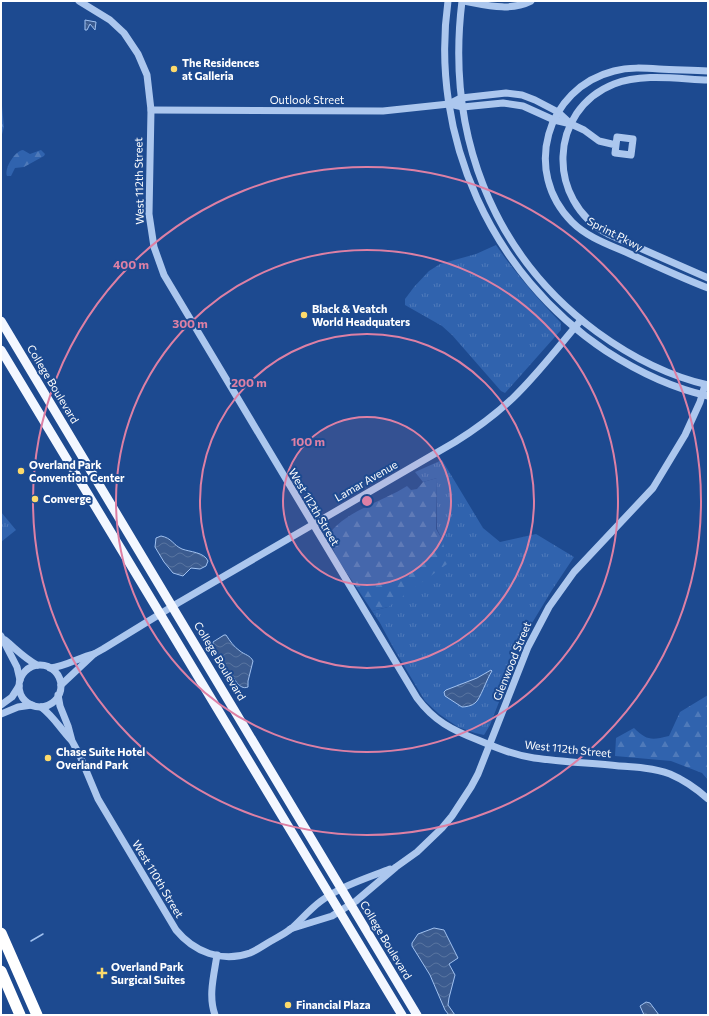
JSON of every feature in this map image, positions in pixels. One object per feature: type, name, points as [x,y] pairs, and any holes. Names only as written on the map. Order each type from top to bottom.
[{"type":"highway","points":[[1,933],[37,1015]]},
{"type":"highway","points":[[1,971],[20,1015]]},
{"type":"main road","name":"College Boulevard","points":[[1,321],[417,1015]]},
{"type":"main road","points":[[1,350],[402,1015]]},
{"type":"street","name":"West 112th Street","points":[[78,1],[87,3],[115,24],[124,33],[138,54],[147,75],[151,110],[150,232],[158,262],[170,288],[422,705],[432,716],[443,724],[460,733],[511,753],[533,758],[655,770],[669,774],[686,782],[708,799]]},
{"type":"street","points":[[448,1],[445,38],[449,104],[456,139],[476,198],[509,256],[548,303],[574,327],[606,351],[638,370],[668,383],[705,395]]},
{"type":"street","points":[[531,1],[513,7],[502,7],[463,1],[458,46],[461,98],[479,172],[489,199],[504,229],[518,252],[539,278],[581,320],[616,345],[642,360],[670,373],[707,385]]},
{"type":"street","name":"Sprint Pkwy","points":[[708,71],[632,68],[615,70],[598,76],[583,84],[566,100],[558,112],[546,144],[545,160],[551,189],[558,204],[570,220],[578,227],[592,237],[708,288]]},
{"type":"street","name":"Sprint Pkwy","points":[[708,80],[644,78],[619,82],[606,88],[587,102],[578,113],[568,132],[564,148],[564,173],[568,190],[576,206],[594,225],[608,234],[708,278]]},
{"type":"street","points":[[461,98],[497,93],[514,94],[535,100],[558,112],[572,124]]},
{"type":"street","name":"Outlook Street","points":[[151,110],[368,112],[449,104],[461,98]]},
{"type":"street","points":[[449,104],[463,107],[497,104],[514,105],[532,109],[554,120],[572,124],[584,130],[599,141],[616,145]]},
{"type":"street","name":"Lamar Avenue","points":[[61,685],[94,654],[173,606],[454,442],[480,425],[514,397],[581,320]]},
{"type":"street","name":"Glenwood Street","points":[[290,929],[332,916],[356,901],[427,843],[452,816],[471,787],[490,745],[528,647],[549,607],[574,572],[653,488],[685,435],[705,395],[707,385]]},
{"type":"street","points":[[1,714],[18,707],[32,705],[41,707],[52,702],[58,695],[61,685],[58,676],[50,668],[36,665],[25,658],[2,637]]},
{"type":"street","points":[[2,637],[17,666],[22,696],[32,705]]},
{"type":"street","name":"Lamar Avenue","points":[[50,668],[94,654]]},
{"type":"street","points":[[1,705],[12,697],[24,672],[36,665]]},
{"type":"street","name":"West 110th Street","points":[[58,695],[60,706],[72,741],[104,809],[176,930],[190,944],[199,950],[217,955]]},
{"type":"street","name":"West 110th Street","points":[[41,707],[52,716],[60,729],[72,741]]},
{"type":"street","name":"Glenwood Street","points":[[217,955],[232,956],[248,953],[290,929],[321,901],[342,889],[396,867]]},
{"type":"street","points":[[215,1015],[211,999],[217,955]]},
{"type":"green space","points":[[1,96],[4,127],[1,138]]},
{"type":"green space","points":[[23,150],[30,154],[41,150],[45,154],[24,167],[15,168],[11,176],[7,176],[7,169],[11,160],[17,153]]},
{"type":"green space","points":[[496,245],[527,285],[561,323],[561,330],[505,393],[501,391],[452,335],[442,326],[405,305],[405,299],[429,271],[440,264],[476,254]]},
{"type":"green space","points":[[442,460],[483,528],[500,542],[536,534],[574,557],[526,633],[490,725],[484,735],[458,727],[439,714],[425,701],[372,611],[388,607],[442,539],[437,529],[437,478],[423,482],[415,472]]},
{"type":"green space","points":[[437,478],[436,529],[442,539],[447,564],[388,607],[372,611],[337,558],[328,537],[333,529],[342,521],[363,508],[407,486],[411,490],[417,489],[423,482]]},
{"type":"green space","points":[[1,512],[16,530],[1,542]]},
{"type":"green space","points":[[708,695],[708,780],[702,773],[671,761],[615,756],[616,738],[634,728],[646,737],[654,739],[669,736],[680,712]]},
{"type":"water","points":[[85,20],[96,22],[95,30],[90,24],[87,30],[85,30]]},
{"type":"water","points":[[161,536],[168,538],[176,546],[182,549],[206,558],[208,561],[206,566],[200,569],[191,568],[183,576],[173,573],[155,547],[156,538]]},
{"type":"water","points":[[226,635],[236,648],[249,656],[253,661],[248,687],[246,688],[237,683],[213,648],[213,642]]},
{"type":"water","points":[[491,670],[492,671],[477,701],[474,704],[462,707],[445,696],[444,692],[446,690],[477,678]]},
{"type":"water","points":[[434,928],[444,930],[458,958],[449,964],[455,975],[448,1005],[455,1015],[449,1015],[445,1010],[430,975],[412,946],[412,943],[418,934]]},
{"type":"water","points":[[646,1002],[650,1003],[659,1015],[644,1015],[640,1006]]},
{"type":"waterway","points":[[31,941],[43,934]]},
{"type":"place","name":"The Residences at Galleria","points":[[174,69]]},
{"type":"place","name":"Black & Veatch World Headquaters","points":[[304,315]]},
{"type":"place","name":"Overland Park Convention Center","points":[[21,471]]},
{"type":"place","name":"Converge","points":[[35,499]]},
{"type":"place","name":"Chase Suite Hotel Overland Park","points":[[48,758]]},
{"type":"place","name":"Overland Park Surgical Suites","points":[[102,973]]},
{"type":"place","name":"Financial Plaza","points":[[288,1005]]}]
